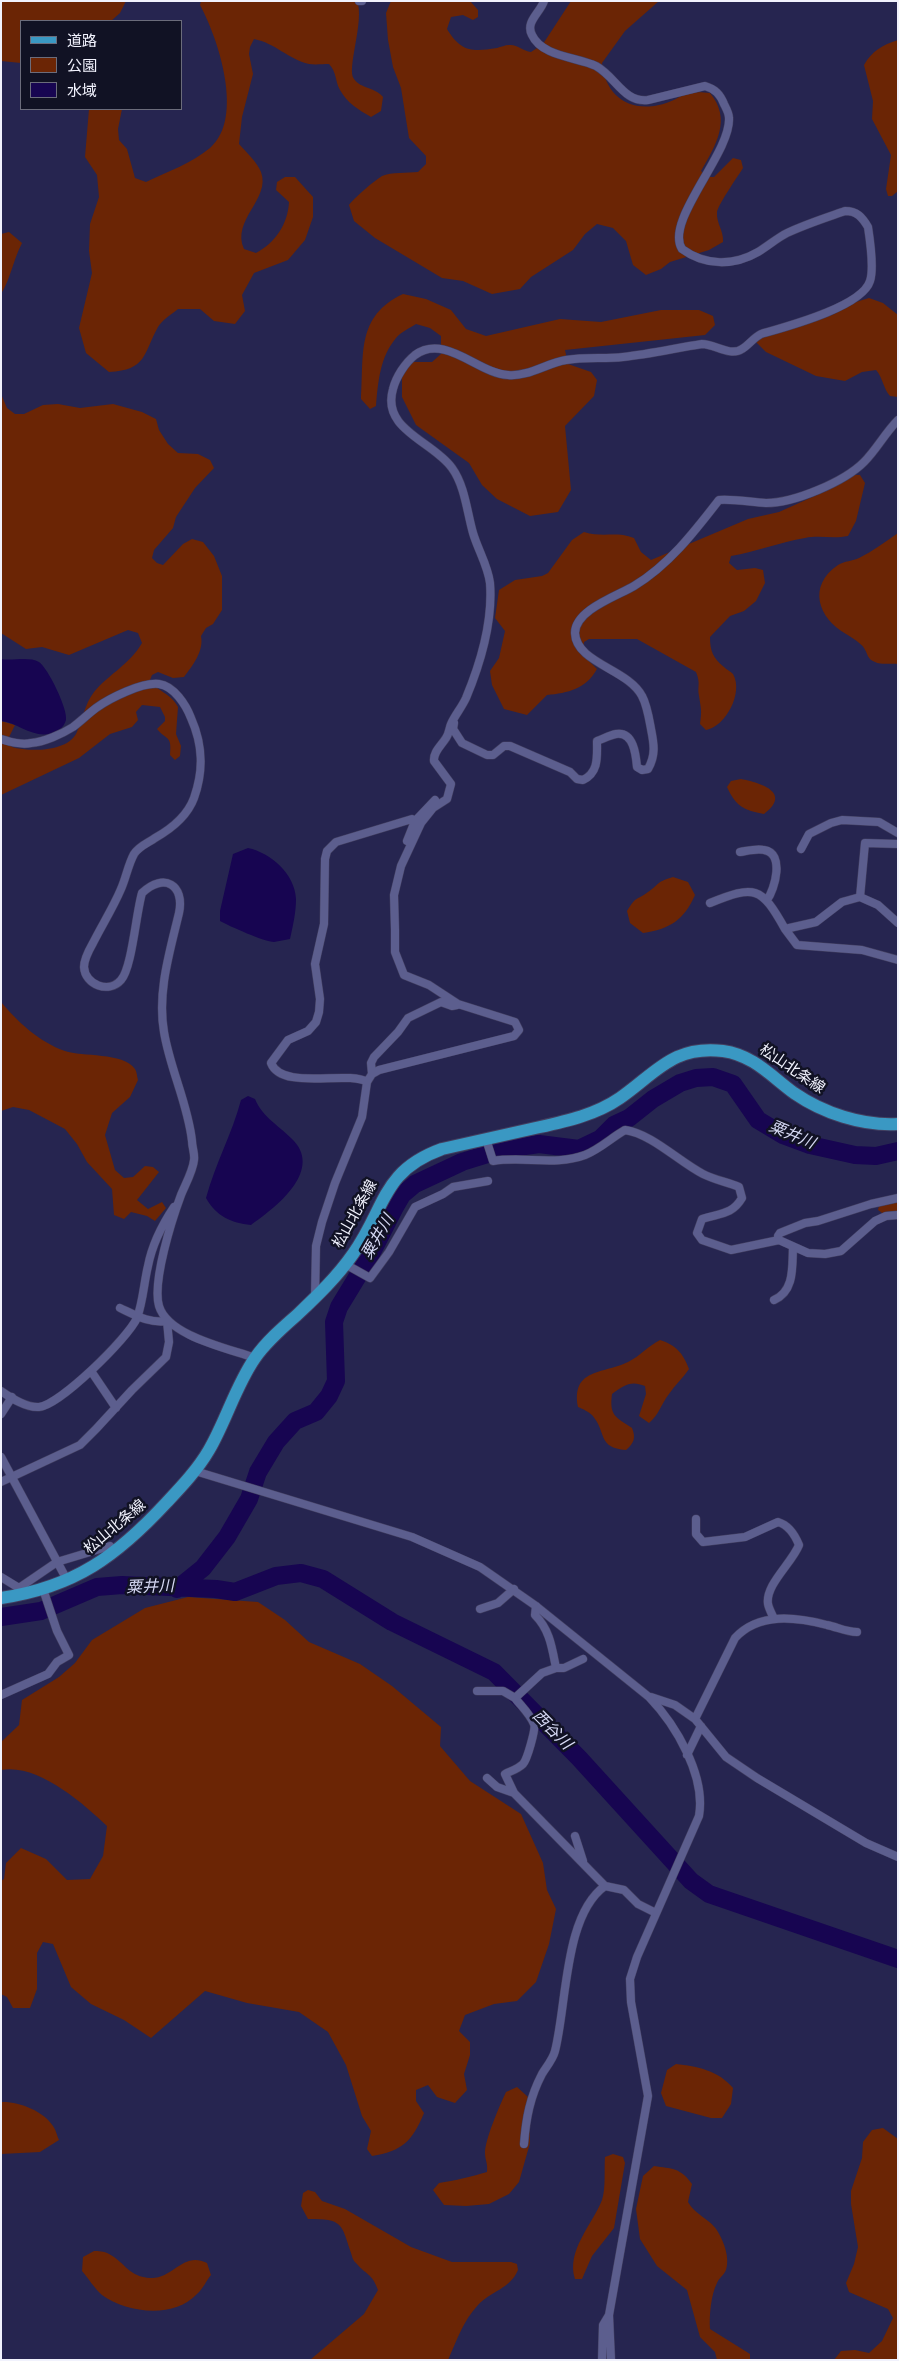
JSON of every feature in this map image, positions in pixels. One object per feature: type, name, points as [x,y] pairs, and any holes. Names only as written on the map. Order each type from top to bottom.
[{"type":"main road","name":"松山北条線","points":[[1,1598],[19,1591],[44,1592],[84,1573],[115,1552],[141,1530],[194,1472],[218,1435],[255,1358],[276,1334],[350,1267],[386,1192],[400,1173],[423,1156],[442,1149],[487,1144],[588,1114],[620,1098],[656,1068],[674,1057],[690,1051],[706,1050],[734,1053],[755,1062],[794,1093],[828,1111],[863,1121],[898,1124]]},
{"type":"street","points":[[315,1298],[316,1246],[335,1183],[362,1117],[367,1082],[372,1074],[379,1070],[514,1036],[518,1030],[515,1022],[506,1017],[458,1004],[429,986],[404,975],[395,952],[394,896],[407,850],[427,815],[447,799],[451,784],[434,761],[434,757],[447,737],[479,666],[489,616],[489,574],[473,534],[464,494],[454,470],[446,460],[395,418],[390,399],[395,382],[408,361],[417,353],[427,350],[452,352],[484,368],[509,376],[523,374],[566,360],[624,357],[702,344],[710,344],[731,352],[739,351],[753,338],[761,334],[830,312],[862,292],[870,282],[868,227],[863,220],[852,212],[845,212],[801,226],[758,252],[736,261],[718,263],[696,257],[682,249],[678,239],[687,211],[700,184],[715,161],[728,128],[729,118],[723,101],[718,94],[705,86],[639,102],[632,99],[604,71],[587,62],[555,54],[535,40],[531,35],[531,22],[544,1]]},
{"type":"street","points":[[456,714],[453,729],[456,736],[462,743],[488,755],[493,754],[504,746],[510,746],[570,772],[577,779],[583,780],[590,777],[595,770],[597,741],[614,734],[620,734],[626,737],[635,748],[637,767],[642,770],[648,769],[654,756],[654,743],[642,695],[630,681],[584,653],[575,640],[575,626],[584,614],[636,584],[684,546],[719,500],[740,499],[766,503],[805,496],[852,472],[864,462],[886,432],[898,420]]},
{"type":"street","points":[[1,739],[24,743],[47,739],[72,728],[110,699],[149,684],[160,684],[178,696],[196,728],[201,749],[202,765],[193,800],[184,815],[173,827],[141,847],[135,853],[121,890],[87,954],[84,968],[87,978],[100,987],[111,986],[120,981],[127,969],[142,893],[159,881],[169,884],[178,892],[180,906],[165,976],[162,1014],[164,1032],[191,1131],[194,1160],[178,1204],[165,1251],[158,1292],[159,1306],[167,1321],[169,1342],[166,1357],[80,1445],[12,1479],[1,1482]]},
{"type":"street","points":[[407,850],[407,839],[415,821],[435,800],[447,799]]},
{"type":"street","points":[[367,1082],[360,1078],[292,1077],[279,1072],[271,1063],[288,1040],[300,1036],[316,1022],[319,1012],[320,999],[315,964],[324,924],[325,859],[327,851],[336,842],[412,820],[415,821]]},
{"type":"street","points":[[801,848],[809,834],[831,823],[842,820],[880,822],[898,833]]},
{"type":"street","points":[[860,897],[865,843],[898,844]]},
{"type":"street","points":[[740,852],[764,850],[771,853],[775,858],[775,884],[767,900]]},
{"type":"street","points":[[710,902],[738,892],[751,891],[767,900],[796,945],[862,950],[898,960]]},
{"type":"street","points":[[785,929],[816,922],[842,902],[860,897],[878,905],[898,923]]},
{"type":"street","points":[[372,1074],[371,1063],[374,1057],[398,1032],[408,1018],[441,1002],[452,1006],[458,1004]]},
{"type":"street","points":[[487,1144],[493,1161],[510,1158],[549,1161],[583,1156],[598,1150],[625,1130],[630,1131],[661,1145],[676,1158],[703,1174],[739,1187],[742,1192],[742,1198],[734,1210],[726,1214],[702,1219],[697,1233],[702,1240],[736,1250],[779,1240],[808,1253],[825,1254],[841,1251],[875,1222],[886,1216],[898,1215]]},
{"type":"street","points":[[350,1267],[366,1278],[370,1278],[415,1207],[443,1194],[453,1187],[488,1181]]},
{"type":"street","points":[[779,1240],[778,1236],[780,1233],[805,1222],[824,1220],[871,1204],[898,1198]]},
{"type":"street","points":[[1,1391],[30,1406],[40,1407],[57,1398],[91,1371],[131,1329],[137,1317],[152,1249],[167,1217],[178,1204]]},
{"type":"street","points":[[774,1300],[783,1296],[790,1282],[794,1247]]},
{"type":"street","points":[[152,1249],[165,1251]]},
{"type":"street","points":[[120,1308],[137,1317],[160,1323],[167,1321]]},
{"type":"street","points":[[167,1321],[179,1330],[255,1358]]},
{"type":"street","points":[[91,1371],[116,1408]]},
{"type":"street","points":[[1,1414],[12,1397]]},
{"type":"street","points":[[1,1457],[67,1580]]},
{"type":"street","points":[[194,1472],[240,1484],[412,1537],[480,1567],[514,1589],[649,1697],[663,1711],[687,1755],[700,1788],[702,1802],[699,1816],[637,1957],[630,1979],[631,2002],[648,2096],[609,2316],[611,2360]]},
{"type":"street","points":[[696,1519],[696,1534],[704,1542],[745,1537],[778,1522],[782,1523],[795,1536],[799,1545],[794,1556],[769,1590],[768,1604],[774,1619]]},
{"type":"street","points":[[1,1577],[19,1591],[57,1562],[110,1546],[115,1552]]},
{"type":"street","points":[[480,1609],[498,1603],[514,1589]]},
{"type":"street","points":[[1,1695],[48,1674],[57,1662],[69,1656],[50,1612],[44,1592]]},
{"type":"street","points":[[536,1606],[535,1615],[545,1625],[549,1634],[556,1668]]},
{"type":"street","points":[[695,1719],[735,1638],[743,1630],[766,1620],[774,1619],[805,1620],[849,1632],[857,1632]]},
{"type":"street","points":[[518,1695],[542,1673],[556,1668],[564,1668],[583,1659]]},
{"type":"street","points":[[477,1691],[503,1691],[518,1695],[535,1728],[526,1761],[506,1774],[514,1793],[605,1886],[624,1890],[638,1904],[656,1913]]},
{"type":"street","points":[[649,1697],[674,1706],[695,1719],[726,1757],[750,1774],[866,1843],[898,1857]]},
{"type":"street","points":[[687,1755],[701,1726]]},
{"type":"street","points":[[486,1778],[497,1787],[514,1793]]},
{"type":"street","points":[[574,1836],[583,1862]]},
{"type":"street","points":[[524,2144],[530,2101],[555,2052],[576,1932],[582,1913],[598,1891],[605,1886]]},
{"type":"street","points":[[602,2360],[603,2325],[609,2316]]},
{"type":"green space","points":[[1,1],[126,1],[120,13],[112,20],[20,20],[20,63],[1,61]]},
{"type":"green space","points":[[201,1],[357,1],[359,20],[352,74],[357,82],[376,91],[383,97],[381,111],[371,117],[350,102],[340,90],[329,64],[301,62],[262,41],[254,39],[249,54],[253,74],[242,117],[239,144],[259,168],[263,182],[257,201],[246,219],[241,238],[244,249],[256,253],[275,238],[286,218],[289,202],[276,190],[277,182],[285,177],[295,177],[313,197],[313,217],[305,240],[288,260],[254,273],[242,295],[245,311],[235,324],[214,321],[200,309],[178,309],[160,324],[146,353],[137,364],[121,371],[109,372],[86,353],[79,328],[92,273],[89,251],[90,224],[99,197],[97,175],[85,157],[89,110],[122,110],[118,129],[119,140],[127,149],[135,178],[146,182],[187,163],[210,148],[220,135],[226,118],[227,98],[220,57],[214,37],[200,5]]},
{"type":"green space","points":[[391,1],[470,1],[478,10],[478,17],[473,20],[463,15],[451,17],[447,29],[457,42],[468,49],[474,50],[512,45],[531,52],[543,44],[571,1],[659,1],[625,31],[602,63],[604,74],[613,92],[628,103],[637,106],[667,103],[693,92],[710,93],[717,103],[721,122],[712,152],[701,171],[707,177],[714,177],[733,158],[741,160],[743,168],[718,208],[718,220],[723,242],[709,250],[670,262],[661,269],[646,275],[633,265],[626,241],[613,228],[597,224],[585,234],[573,250],[531,277],[520,289],[492,294],[463,281],[442,278],[375,238],[354,221],[349,205],[374,181],[382,176],[395,173],[418,172],[426,164],[426,156],[409,138],[401,88],[393,67],[386,13]]},
{"type":"green space","points":[[898,40],[898,191],[892,196],[888,196],[886,189],[891,155],[872,119],[873,101],[864,65],[878,49]]},
{"type":"green space","points":[[9,232],[22,243],[1,294],[1,234]]},
{"type":"green space","points":[[403,294],[426,299],[451,310],[466,329],[486,336],[560,319],[601,322],[661,310],[699,310],[713,316],[715,325],[705,335],[565,350],[568,364],[591,372],[597,380],[594,396],[565,426],[571,490],[558,512],[530,516],[497,499],[482,485],[469,463],[416,425],[402,397],[402,373],[411,362],[432,362],[441,354],[441,336],[430,328],[416,324],[398,336],[386,353],[383,362],[376,406],[370,409],[361,399],[363,352],[370,325],[377,313],[388,303]]},
{"type":"green space","points":[[869,298],[883,303],[898,315],[898,397],[890,396],[876,370],[862,372],[845,381],[816,376],[766,352],[755,341],[756,338],[832,315],[856,302]]},
{"type":"green space","points":[[1,394],[7,408],[15,414],[24,414],[43,405],[58,404],[80,408],[113,404],[142,412],[156,419],[159,430],[168,444],[178,453],[198,454],[210,460],[214,468],[195,488],[176,517],[173,528],[154,550],[152,558],[157,563],[163,565],[183,544],[192,539],[203,542],[214,556],[222,576],[222,610],[213,624],[206,628],[201,636],[201,647],[191,668],[184,677],[173,678],[158,672],[152,675],[150,680],[156,687],[172,698],[178,707],[176,734],[181,746],[180,756],[175,760],[170,755],[168,739],[157,729],[165,721],[160,707],[142,705],[136,712],[138,720],[132,727],[110,734],[79,758],[1,795],[1,721],[15,725],[9,737],[12,747],[37,750],[64,744],[76,734],[88,702],[94,692],[132,657],[142,643],[138,633],[128,630],[69,655],[42,647],[26,649],[1,633]]},
{"type":"green space","points":[[851,475],[860,475],[865,483],[856,521],[848,536],[805,538],[731,556],[729,563],[737,570],[755,568],[763,570],[765,583],[756,601],[744,611],[730,616],[710,637],[713,654],[720,664],[733,674],[736,682],[736,690],[731,708],[720,723],[713,728],[706,730],[700,724],[701,710],[696,672],[637,639],[589,639],[584,642],[583,655],[597,669],[588,681],[576,689],[547,695],[527,715],[504,709],[492,685],[490,671],[499,658],[505,631],[495,618],[499,590],[515,580],[542,576],[548,573],[572,540],[584,532],[627,536],[634,538],[641,552],[651,560],[748,519],[779,512],[828,490]]},
{"type":"green space","points":[[898,533],[898,664],[880,663],[870,659],[861,644],[836,627],[829,619],[823,611],[820,592],[822,582],[828,573],[838,565],[857,559]]},
{"type":"green space","points":[[741,779],[765,786],[775,795],[772,807],[764,814],[746,809],[734,799],[727,787],[731,781]]},
{"type":"green space","points":[[673,877],[688,882],[695,895],[691,904],[675,922],[661,929],[643,933],[630,923],[627,911],[637,899],[661,882]]},
{"type":"green space","points":[[1,1002],[30,1031],[55,1047],[72,1053],[112,1057],[129,1064],[135,1069],[138,1080],[130,1097],[112,1113],[105,1135],[115,1170],[124,1178],[133,1177],[145,1166],[153,1167],[159,1172],[137,1200],[148,1209],[162,1202],[166,1208],[155,1221],[147,1216],[131,1212],[124,1219],[114,1215],[112,1189],[87,1162],[77,1144],[65,1129],[29,1110],[13,1107],[1,1111]]},
{"type":"green space","points":[[898,1196],[898,1215],[885,1215],[878,1210],[880,1202]]},
{"type":"green space","points":[[660,1340],[678,1350],[689,1369],[649,1423],[639,1416],[646,1394],[645,1386],[636,1383],[628,1384],[612,1394],[613,1412],[632,1428],[634,1435],[631,1445],[626,1450],[617,1449],[606,1443],[597,1421],[592,1415],[578,1407],[577,1394],[579,1385],[591,1374],[628,1362]]},
{"type":"green space","points":[[188,1597],[258,1602],[285,1620],[309,1642],[360,1664],[392,1686],[441,1727],[440,1746],[470,1781],[521,1814],[543,1863],[547,1890],[556,1909],[549,1944],[536,1982],[517,2001],[494,2004],[465,2015],[459,2031],[470,2042],[470,2055],[464,2074],[467,2090],[455,2103],[437,2097],[428,2085],[416,2090],[416,2101],[424,2113],[420,2123],[405,2143],[391,2151],[372,2156],[367,2149],[371,2131],[362,2116],[346,2065],[328,2032],[299,2012],[247,2003],[205,1991],[151,2038],[124,2020],[91,2004],[71,1987],[53,1944],[43,1942],[37,1953],[37,1989],[30,2008],[13,2008],[7,1997],[1,1994],[1,1881],[4,1879],[6,1863],[21,1848],[46,1859],[67,1880],[90,1879],[103,1856],[107,1826],[72,1796],[44,1778],[15,1769],[1,1770],[1,1742],[19,1725],[22,1700],[59,1677],[75,1663],[92,1640],[145,1608]]},
{"type":"green space","points":[[676,2064],[707,2070],[721,2077],[733,2088],[731,2104],[722,2118],[711,2118],[666,2106],[661,2093],[667,2070]]},
{"type":"green space","points":[[517,2087],[528,2097],[530,2143],[519,2182],[509,2194],[489,2204],[444,2205],[433,2190],[439,2183],[487,2172],[485,2153],[490,2131],[506,2092]]},
{"type":"green space","points":[[1,2102],[23,2105],[37,2112],[49,2121],[59,2140],[40,2152],[1,2154]]},
{"type":"green space","points":[[883,2128],[898,2139],[898,2360],[834,2360],[841,2351],[855,2350],[869,2353],[882,2341],[893,2318],[888,2309],[849,2292],[846,2283],[854,2264],[858,2247],[851,2204],[851,2191],[862,2158],[863,2142],[872,2130]]},
{"type":"green space","points":[[613,2154],[623,2157],[625,2163],[614,2228],[592,2256],[582,2279],[575,2279],[573,2269],[577,2248],[602,2200],[605,2157]]},
{"type":"green space","points":[[654,2166],[675,2170],[688,2178],[692,2184],[688,2202],[691,2207],[712,2224],[720,2236],[726,2250],[727,2265],[713,2293],[710,2329],[750,2354],[750,2360],[717,2360],[715,2352],[700,2337],[687,2290],[657,2266],[640,2239],[636,2209],[643,2176]]},
{"type":"green space","points":[[308,2190],[315,2192],[322,2201],[345,2209],[411,2247],[452,2262],[511,2262],[517,2264],[518,2270],[510,2282],[483,2300],[473,2311],[461,2331],[448,2360],[310,2360],[364,2314],[378,2290],[371,2277],[354,2261],[345,2235],[339,2225],[328,2220],[308,2219],[301,2206],[303,2193]]},
{"type":"green space","points":[[94,2251],[109,2254],[132,2272],[143,2277],[159,2277],[191,2260],[207,2263],[211,2275],[201,2290],[187,2302],[163,2310],[137,2309],[124,2306],[102,2295],[82,2271],[83,2257]]},
{"type":"water","points":[[1,659],[31,659],[43,666],[61,698],[66,715],[66,720],[59,730],[49,734],[36,734],[1,721]]},
{"type":"water","points":[[248,848],[273,860],[291,881],[296,899],[290,939],[269,941],[220,921],[220,911],[233,854]]},
{"type":"water","points":[[248,1096],[255,1099],[267,1117],[294,1141],[301,1153],[302,1165],[299,1177],[283,1199],[251,1225],[231,1220],[219,1214],[206,1198],[241,1100]]},
{"type":"waterway","name":"粟井川","points":[[177,1589],[203,1568],[227,1537],[249,1499],[258,1472],[276,1442],[295,1421],[316,1412],[329,1396],[336,1381],[334,1322],[339,1307],[370,1256],[402,1195],[415,1184],[462,1162],[504,1149],[539,1144],[579,1149],[600,1139],[614,1125],[629,1118],[653,1099],[680,1083],[696,1078],[713,1077],[733,1084],[758,1120],[783,1135],[810,1145],[855,1155],[876,1156],[898,1151]]},
{"type":"waterway","name":"西谷川","points":[[1,1617],[41,1611],[97,1587],[122,1585],[216,1589],[235,1592],[276,1576],[301,1573],[323,1579],[392,1622],[494,1672],[579,1758],[691,1881],[709,1894],[898,1959]]}]
